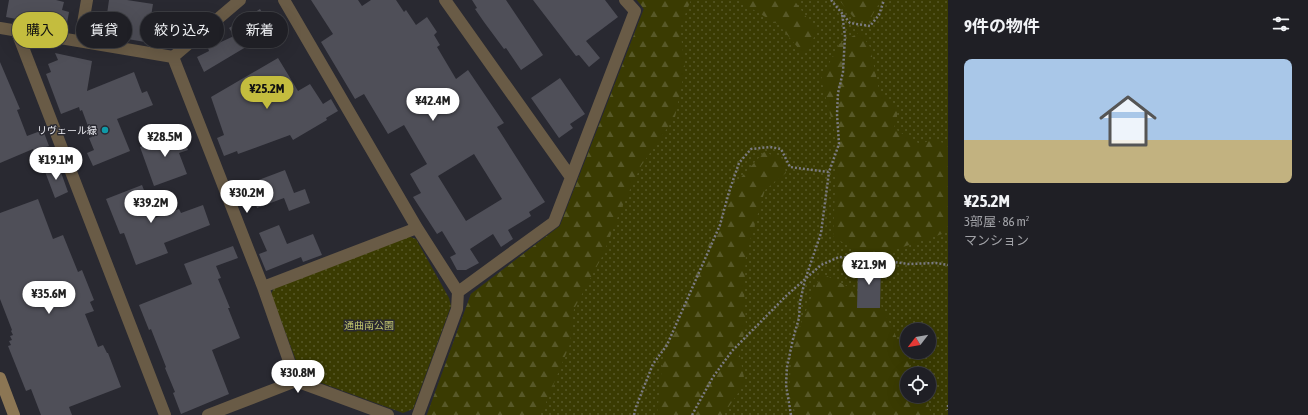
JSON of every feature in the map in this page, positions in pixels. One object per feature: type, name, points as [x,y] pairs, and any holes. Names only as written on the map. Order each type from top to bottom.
[{"type":"street","points":[[85,12],[87,0]]},
{"type":"street","points":[[173,57],[240,0]]},
{"type":"street","points":[[284,0],[417,228],[458,292],[457,309],[418,415]]},
{"type":"street","points":[[445,0],[570,176]]},
{"type":"street","points":[[458,292],[554,222],[570,176],[635,11],[625,0]]},
{"type":"street","points":[[0,28],[12,31]]},
{"type":"street","points":[[23,48],[165,415]]},
{"type":"street","points":[[121,48],[173,57]]},
{"type":"street","points":[[173,57],[262,287],[296,380]]},
{"type":"street","points":[[262,287],[417,228]]},
{"type":"street","points":[[208,415],[296,380],[388,415]]},
{"type":"street","points":[[1,385],[14,415]]},
{"type":"path","points":[[830,0],[850,23],[870,26],[880,15],[884,0]]},
{"type":"path","points":[[791,415],[786,385],[787,367],[799,318],[800,302],[805,280],[821,233],[829,172],[839,144],[837,114],[838,92],[843,72],[845,36],[842,13]]},
{"type":"path","points":[[634,415],[653,364],[667,345],[720,225],[739,163],[751,149],[770,146],[781,149],[790,167],[829,172]]},
{"type":"path","points":[[692,415],[713,377],[732,352],[786,296],[821,265],[839,257],[873,259],[908,264],[936,262],[948,265]]},
{"type":"path","points":[[948,405],[948,410]]},
{"type":"green space","points":[[637,0],[948,0],[948,415],[427,415],[471,294],[560,226],[644,9]]},
{"type":"green space","points":[[637,0],[691,0],[680,27],[685,69],[675,117],[641,166],[620,211],[603,255],[574,309],[570,344],[543,410],[540,415],[427,415],[471,294],[560,226],[644,9]]},
{"type":"green space","points":[[737,0],[794,0],[817,32],[804,55],[779,25]]},
{"type":"green space","points":[[839,0],[881,0],[869,21],[855,19]]},
{"type":"green space","points":[[860,32],[870,47],[879,90],[897,108],[897,117],[894,128],[920,144],[932,140],[948,144],[948,232],[891,251],[854,254],[848,244],[833,240],[837,141],[821,79],[839,44]]},
{"type":"green space","points":[[764,152],[783,159],[786,173],[765,190],[746,254],[744,290],[746,326],[739,351],[745,383],[723,415],[657,415],[664,347],[735,184]]},
{"type":"green space","name":"通曲南公園","points":[[405,235],[416,239],[449,298],[451,306],[413,409],[403,413],[308,378],[300,371],[271,294],[275,286]]},
{"type":"green space","points":[[821,273],[880,303],[900,345],[900,359],[907,359],[911,367],[900,367],[900,403],[928,403],[931,415],[796,415],[789,394],[792,346]]},
{"type":"building","points":[[9,0],[56,0],[64,2],[62,10],[69,12],[68,18],[68,12],[12,12],[12,18],[6,17]]},
{"type":"building","points":[[109,0],[127,0],[153,4],[152,12],[140,12],[140,41],[132,40],[132,12],[107,12]]},
{"type":"building","points":[[311,0],[358,0],[362,6],[371,0],[396,0],[404,12],[406,10],[416,25],[427,17],[437,32],[434,35],[440,45],[437,47],[456,79],[468,70],[504,123],[497,127],[545,202],[529,212],[531,216],[508,230],[513,239],[501,247],[493,234],[470,249],[479,263],[466,270],[457,270],[450,257],[456,254],[442,231],[437,234],[413,197],[421,193],[410,174],[427,164],[404,125],[388,134],[364,94],[355,99],[321,42],[333,34]],"holes":[[[474,154],[502,199],[466,221],[438,176]]]},
{"type":"building","points":[[472,0],[506,0],[543,55],[521,70],[506,48],[504,49],[484,22],[475,9],[477,8]]},
{"type":"building","points":[[533,0],[605,0],[618,17],[586,41],[600,58],[589,67],[579,55],[576,56]]},
{"type":"building","points":[[260,9],[262,12],[255,12]]},
{"type":"building","points":[[232,37],[232,48],[244,48],[204,72],[197,57],[209,51],[208,48],[224,48],[224,41]]},
{"type":"building","points":[[55,53],[92,61],[87,91],[134,72],[142,93],[147,91],[153,105],[117,119],[130,151],[93,166],[87,153],[94,150],[89,138],[92,137],[82,110],[80,111],[79,107],[61,114],[46,74],[51,72],[48,64],[58,60]]},
{"type":"building","points":[[278,58],[298,91],[310,84],[323,104],[331,99],[338,111],[326,118],[327,120],[293,140],[290,135],[238,154],[237,151],[224,156],[217,138],[224,135],[211,97]]},
{"type":"building","points":[[0,62],[20,109],[17,110],[27,136],[43,130],[49,146],[34,151],[33,149],[0,163]]},
{"type":"building","points":[[560,78],[585,114],[570,124],[573,128],[559,138],[531,98]]},
{"type":"building","points":[[180,130],[188,150],[179,153],[187,174],[154,186],[140,147]]},
{"type":"building","points":[[58,164],[68,192],[55,198],[44,169]]},
{"type":"building","points":[[285,170],[294,193],[305,189],[310,203],[289,211],[284,198],[257,208],[248,184]]},
{"type":"building","points":[[142,185],[155,218],[179,209],[181,213],[203,205],[210,225],[164,243],[168,253],[136,265],[124,233],[120,234],[106,199]]},
{"type":"building","points":[[38,199],[53,239],[63,235],[78,272],[82,270],[94,300],[90,302],[94,311],[85,314],[98,347],[103,345],[108,353],[121,387],[69,407],[72,415],[41,415],[31,389],[26,391],[8,346],[11,345],[9,341],[12,340],[10,336],[13,335],[0,299],[0,213]]},
{"type":"building","points":[[279,225],[287,244],[313,234],[322,255],[303,262],[301,257],[266,271],[259,254],[267,251],[259,233]]},
{"type":"building","points":[[233,246],[238,258],[216,266],[221,278],[218,279],[240,338],[212,350],[229,394],[181,414],[173,393],[175,392],[165,368],[166,367],[151,329],[149,330],[139,305],[192,284],[184,264]]},
{"type":"building","points":[[858,265],[881,265],[880,308],[857,308]]},
{"type":"place","name":"リヴェール緑","points":[[105,130]]}]
